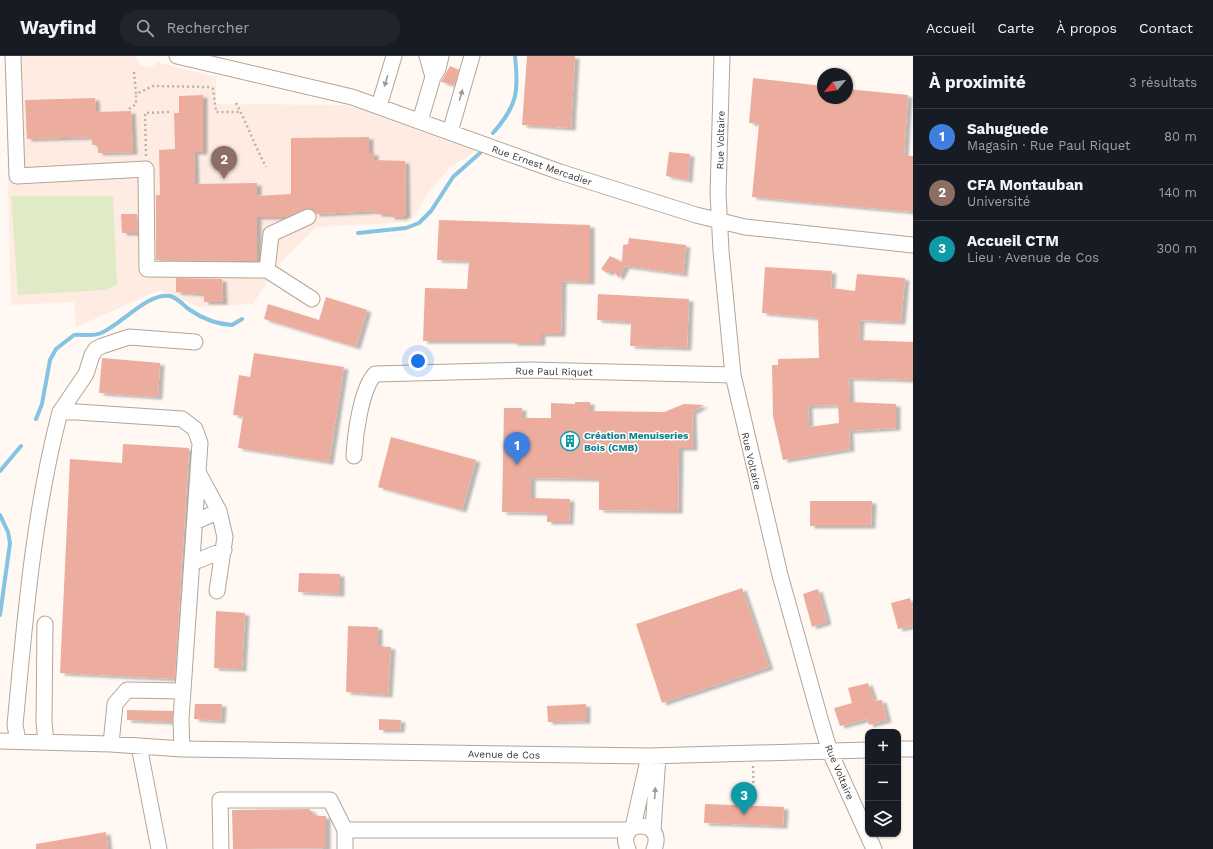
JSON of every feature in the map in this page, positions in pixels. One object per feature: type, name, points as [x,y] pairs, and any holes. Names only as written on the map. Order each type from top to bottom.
[{"type":"street","points":[[13,56],[17,176],[146,169],[147,269],[267,270],[312,299]]},
{"type":"street","name":"Rue Ernest Mercadier","points":[[177,56],[352,97],[560,172],[721,221],[745,227],[913,245]]},
{"type":"street","points":[[379,106],[394,56]]},
{"type":"street","points":[[427,56],[432,77]]},
{"type":"street","points":[[420,121],[432,77],[438,69],[441,56]]},
{"type":"street","points":[[450,132],[472,56]]},
{"type":"street","name":"Rue Voltaire","points":[[722,56],[718,193],[721,221],[721,251],[733,375],[780,575],[830,752],[874,849]]},
{"type":"street","points":[[267,270],[271,234],[308,217]]},
{"type":"street","points":[[18,741],[16,725],[28,582],[52,442],[60,412],[86,374],[92,355],[96,349],[129,337],[195,342]]},
{"type":"street","name":"Rue Paul Riquet","points":[[354,456],[362,409],[369,380],[375,374],[530,370],[733,375]]},
{"type":"street","points":[[60,412],[182,419],[194,429],[200,443],[181,719],[182,748]]},
{"type":"street","points":[[198,472],[219,511],[226,538],[217,591]]},
{"type":"street","points":[[195,522],[219,511]]},
{"type":"street","points":[[192,564],[224,550]]},
{"type":"street","points":[[45,624],[44,722],[46,742]]},
{"type":"street","points":[[111,744],[115,704],[127,690],[183,691]]},
{"type":"street","name":"Avenue de Cos","points":[[0,741],[111,744],[182,748],[653,756],[865,750]]},
{"type":"street","points":[[139,746],[159,849]]},
{"type":"street","points":[[901,750],[913,749]]},
{"type":"street","points":[[628,849],[626,840],[631,829],[653,756]]},
{"type":"street","points":[[653,756],[653,830],[657,840],[654,849]]},
{"type":"street","points":[[221,849],[220,800],[330,800],[345,830],[345,849]]},
{"type":"street","points":[[345,830],[631,829],[644,825],[653,830]]},
{"type":"path","points":[[129,109],[136,104],[134,72]]},
{"type":"path","points":[[136,94],[152,86],[208,87],[213,88],[216,112],[241,112]]},
{"type":"path","points":[[236,103],[252,141],[266,167]]},
{"type":"path","points":[[146,169],[145,113],[170,112]]},
{"type":"path","points":[[753,753],[754,806]]},
{"type":"shaded area","points":[[5,56],[137,56],[140,65],[151,68],[157,62],[216,77],[216,104],[346,105],[476,151],[450,167],[429,192],[414,216],[407,222],[316,227],[280,263],[253,304],[200,307],[160,290],[76,327],[74,302],[11,305]]},
{"type":"green space","points":[[11,196],[113,196],[117,285],[104,290],[18,295]]},
{"type":"building","points":[[527,56],[575,56],[571,128],[522,125]]},
{"type":"building","points":[[450,66],[459,70],[454,85],[441,82]]},
{"type":"building","points":[[753,78],[817,85],[817,104],[853,104],[853,90],[908,95],[904,155],[913,156],[913,212],[752,197],[759,124],[749,123]]},
{"type":"building","points":[[203,95],[203,152],[194,152],[195,184],[257,183],[257,196],[291,194],[291,138],[369,137],[369,153],[374,153],[374,160],[405,161],[406,215],[402,217],[390,217],[390,214],[377,214],[377,211],[316,214],[313,209],[305,209],[286,217],[257,217],[257,261],[156,260],[156,195],[160,195],[159,150],[175,149],[174,113],[179,113],[179,96]]},
{"type":"building","points":[[95,98],[96,112],[131,111],[133,152],[98,153],[98,145],[92,145],[92,137],[27,139],[25,100]]},
{"type":"building","points":[[669,152],[690,154],[688,180],[666,176]]},
{"type":"building","points":[[121,214],[137,214],[138,233],[122,233]]},
{"type":"building","points":[[439,220],[590,225],[590,282],[562,281],[561,334],[541,334],[541,343],[513,343],[513,341],[423,341],[425,288],[467,289],[469,261],[437,260]]},
{"type":"building","points":[[629,238],[686,245],[683,274],[625,266],[619,278],[613,271],[607,273],[601,269],[610,256],[622,262],[623,245],[628,244]]},
{"type":"building","points":[[765,267],[832,271],[831,288],[855,291],[857,274],[905,278],[901,322],[860,320],[859,340],[913,342],[913,380],[849,378],[850,402],[896,404],[896,428],[849,431],[850,449],[783,460],[773,416],[772,365],[778,365],[778,359],[819,358],[818,318],[762,313]],"holes":[[[838,405],[839,423],[809,427],[808,406]]]},
{"type":"building","points":[[176,278],[222,279],[223,302],[204,302],[204,294],[176,292]]},
{"type":"building","points":[[598,294],[689,299],[687,348],[630,346],[631,322],[597,320]]},
{"type":"building","points":[[326,297],[367,310],[356,347],[264,319],[268,304],[319,320]]},
{"type":"building","points":[[254,353],[344,367],[329,462],[238,448],[243,416],[233,415],[239,375],[250,377]]},
{"type":"building","points":[[102,358],[160,363],[158,397],[99,393]]},
{"type":"building","points":[[575,402],[590,402],[590,411],[664,412],[684,404],[704,405],[692,412],[693,448],[679,448],[678,511],[599,510],[599,479],[531,478],[531,498],[570,499],[569,522],[547,522],[547,513],[502,512],[504,408],[522,408],[522,418],[551,418],[551,403],[575,404]]},
{"type":"building","points":[[391,437],[476,460],[462,510],[378,487]]},
{"type":"building","points":[[123,444],[189,448],[175,679],[60,673],[70,459],[122,463]]},
{"type":"building","points":[[810,501],[872,501],[871,526],[810,526]]},
{"type":"building","points":[[299,573],[340,574],[340,594],[298,592]]},
{"type":"building","points":[[742,588],[769,667],[662,703],[636,624]]},
{"type":"building","points":[[818,589],[827,622],[812,627],[803,594]]},
{"type":"building","points":[[910,598],[913,609],[913,626],[898,629],[891,603]]},
{"type":"building","points":[[216,611],[245,613],[242,669],[214,668]]},
{"type":"building","points":[[348,626],[378,627],[378,646],[391,647],[388,695],[346,692]]},
{"type":"building","points":[[868,683],[874,701],[882,700],[887,720],[869,725],[867,719],[840,726],[834,708],[852,703],[848,688]]},
{"type":"building","points":[[195,704],[222,704],[221,721],[194,719]]},
{"type":"building","points":[[586,704],[586,721],[548,722],[547,706]]},
{"type":"building","points":[[127,710],[173,711],[172,722],[127,720]]},
{"type":"building","points":[[379,719],[401,720],[400,730],[379,730]]},
{"type":"building","points":[[705,804],[784,807],[783,826],[704,823]]},
{"type":"building","points":[[309,809],[316,816],[326,816],[326,848],[233,849],[232,810]]},
{"type":"building","points":[[106,832],[108,849],[36,849],[36,844]]},
{"type":"waterway","points":[[493,133],[512,106],[517,79],[515,56]]},
{"type":"waterway","points":[[358,233],[406,228],[419,223],[431,211],[453,177],[480,153]]},
{"type":"waterway","points":[[36,419],[42,404],[50,360],[56,349],[74,335],[91,335],[101,333],[144,304],[162,296],[173,297],[195,313],[215,322],[232,325],[242,319]]},
{"type":"waterway","points":[[0,471],[21,446]]},
{"type":"waterway","points":[[0,515],[8,532],[10,543],[0,615]]},
{"type":"place","name":"CFA Montauban","points":[[224,179]]},
{"type":"place","name":"Création Menuiseries Bois (CMB)","points":[[570,441]]},
{"type":"place","name":"Sahuguede","points":[[517,465]]},
{"type":"place","name":"Accueil CTM","points":[[744,815]]}]
